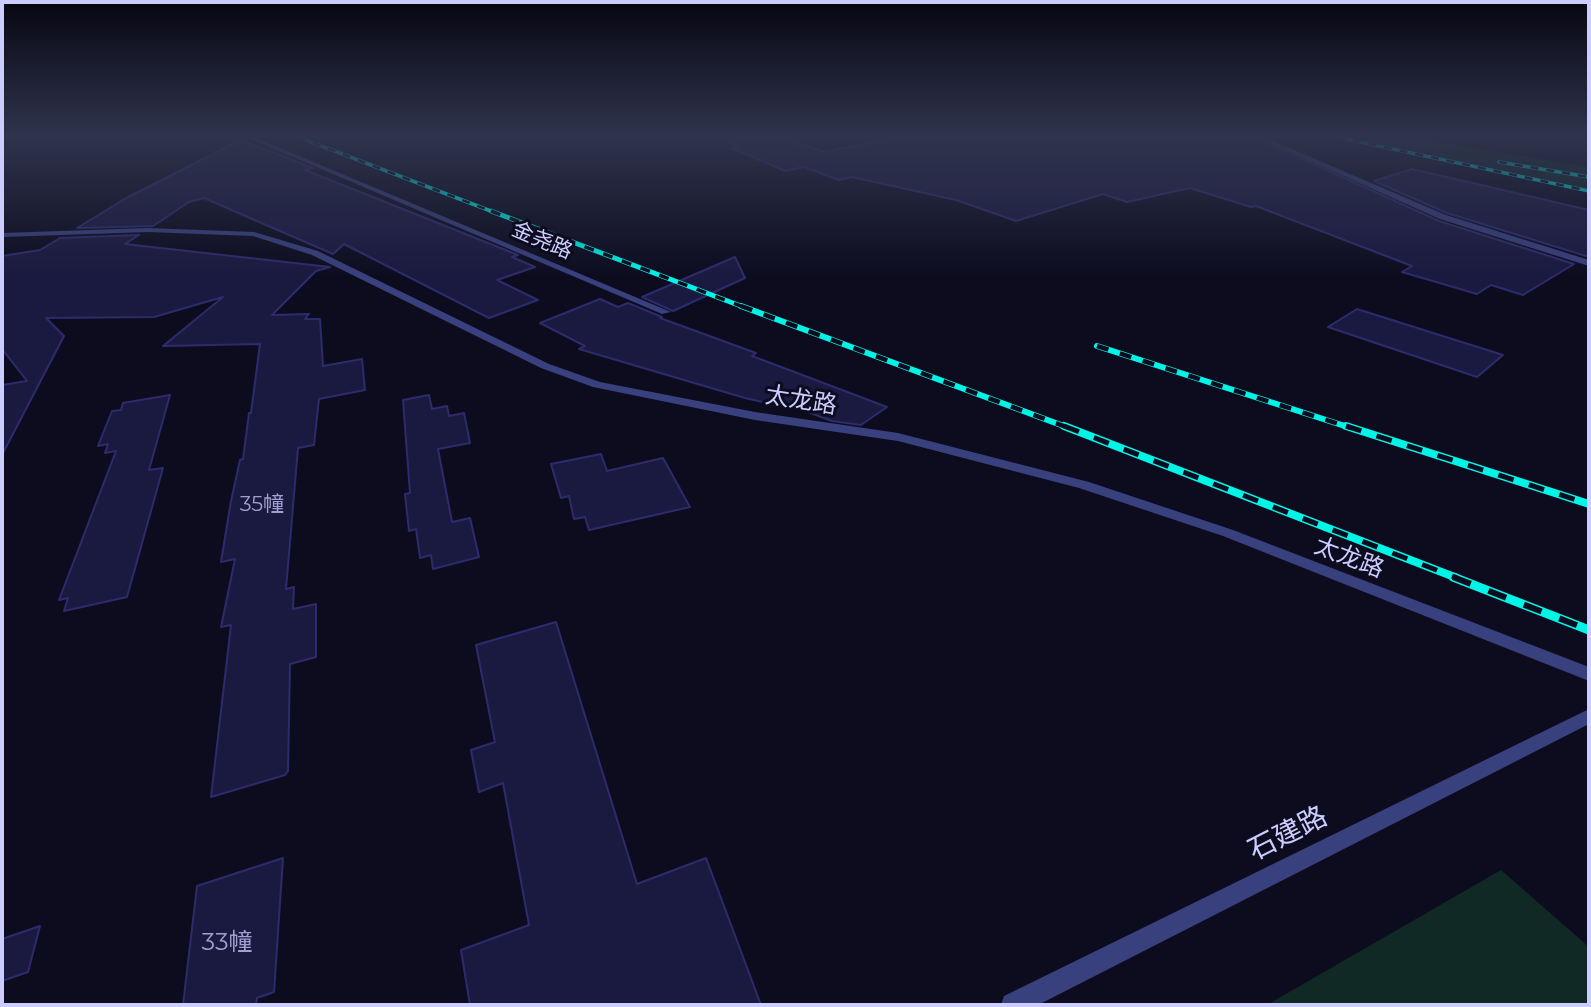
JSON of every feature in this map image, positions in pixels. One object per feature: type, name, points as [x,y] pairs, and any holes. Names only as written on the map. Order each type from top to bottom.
[{"type":"street","name":"金尧路","points":[[361,184],[666,312]]},
{"type":"street","points":[[1367,184],[1443,217],[1589,262]]},
{"type":"street","name":"太龙路","points":[[2,235],[148,230],[254,234],[315,253],[545,366],[597,385],[755,416],[898,437],[1084,485],[1228,533],[1589,674]]},
{"type":"street","name":"石建路","points":[[1013,1005],[1589,716]]},
{"type":"green space","points":[[1566,184],[1589,184],[1589,189]]},
{"type":"green space","points":[[1501,870],[1589,947],[1589,1005],[1274,1005],[1272,1002]]},
{"type":"building","points":[[154,184],[340,184],[518,255],[512,257],[535,267],[497,280],[538,300],[489,318],[344,244],[333,254],[204,198],[189,202],[153,226],[77,228]]},
{"type":"building","points":[[884,184],[1357,184],[1439,221],[1574,264],[1523,295],[1491,285],[1477,294],[1402,272],[1412,266],[1256,206],[1251,207],[1190,188],[1127,202],[1103,194],[1016,221],[956,200]]},
{"type":"building","points":[[1381,184],[1477,184],[1589,210],[1589,254],[1586,256],[1447,213]]},
{"type":"building","points":[[139,235],[125,244],[330,267],[316,271],[272,315],[309,314],[305,319],[320,319],[323,366],[362,359],[365,390],[319,399],[314,445],[298,448],[286,589],[294,587],[293,609],[316,604],[316,657],[290,664],[288,771],[285,775],[211,797],[231,625],[221,627],[235,559],[221,562],[231,501],[240,460],[243,459],[260,344],[163,346],[223,297],[154,317],[46,318],[64,336],[2,455],[2,385],[27,381],[2,349],[2,256],[40,250],[60,238]]},
{"type":"building","points":[[735,257],[745,278],[673,311],[642,297]]},
{"type":"building","points":[[600,299],[618,307],[628,303],[662,317],[660,318],[756,353],[752,356],[887,407],[861,425],[832,421],[781,402],[776,405],[745,398],[579,349],[585,346],[540,323]]},
{"type":"building","points":[[1357,309],[1503,355],[1477,377],[1328,327]]},
{"type":"building","points":[[170,395],[149,470],[163,468],[127,597],[64,611],[68,598],[59,600],[116,451],[105,453],[108,444],[98,446],[112,411],[121,410],[123,403]]},
{"type":"building","points":[[429,395],[432,409],[447,406],[449,416],[464,413],[470,443],[438,449],[452,522],[470,518],[479,557],[433,569],[431,555],[420,558],[416,529],[409,531],[405,494],[410,493],[403,400]]},
{"type":"building","points":[[601,454],[607,471],[663,458],[690,507],[589,530],[585,517],[574,519],[569,496],[561,498],[551,464]]},
{"type":"building","points":[[556,622],[637,884],[706,858],[761,1005],[470,1005],[461,950],[529,925],[503,783],[479,792],[471,750],[495,742],[476,645]]},
{"type":"building","points":[[283,858],[274,992],[257,998],[256,1005],[183,1005],[197,886]]},
{"type":"building","points":[[40,926],[28,972],[2,981],[2,939]]},
{"type":"railway","points":[[420,184],[496,213]]},
{"type":"railway","points":[[1556,184],[1589,191]]},
{"type":"railway","points":[[491,211],[746,308]]},
{"type":"railway","points":[[741,306],[1069,428]]},
{"type":"railway","points":[[1097,346],[1351,428]]},
{"type":"railway","points":[[1064,426],[1457,578]]},
{"type":"railway","points":[[1346,426],[1589,504]]},
{"type":"railway","points":[[1453,577],[1589,630]]}]
